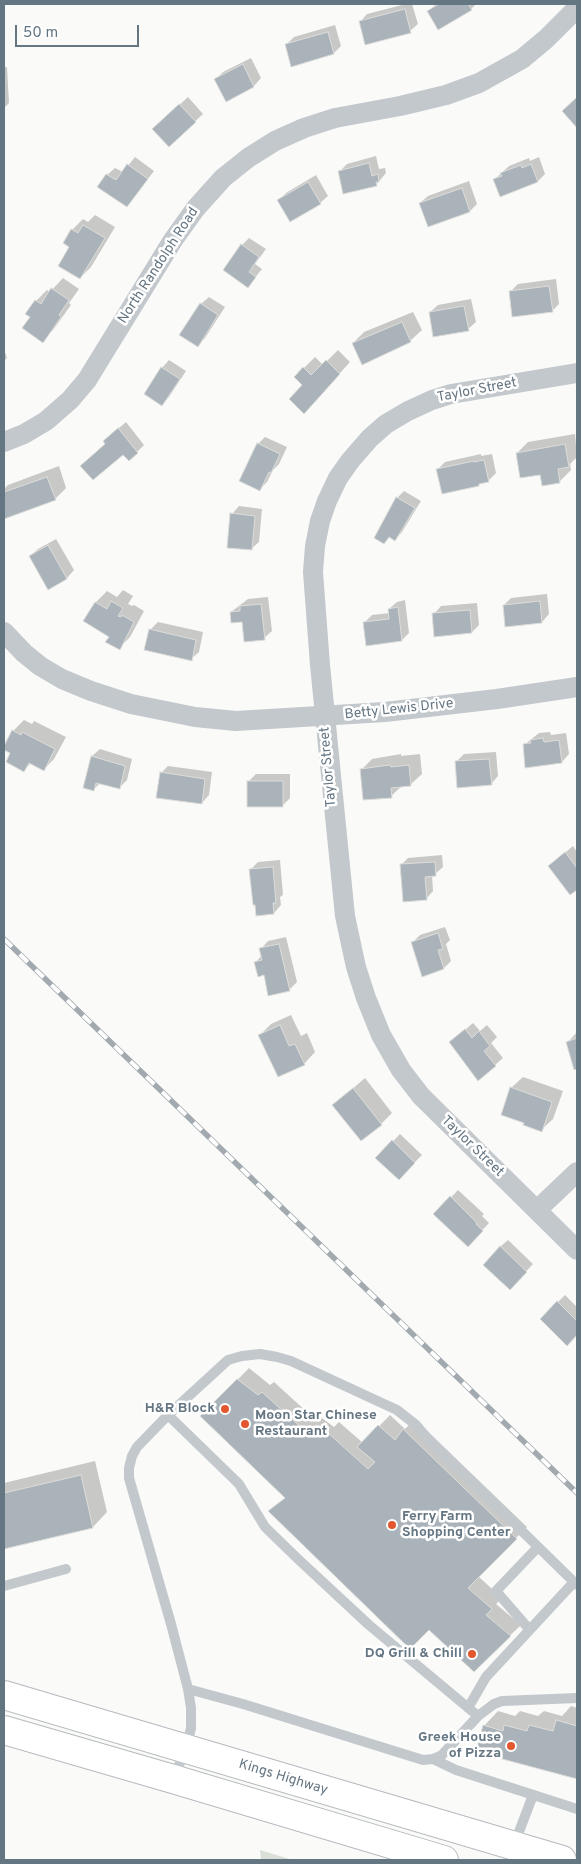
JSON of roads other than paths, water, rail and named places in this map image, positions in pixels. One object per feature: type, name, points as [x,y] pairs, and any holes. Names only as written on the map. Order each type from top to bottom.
[{"type":"main road","name":"Kings Highway","points":[[4,1695],[562,1860]]},
{"type":"main road","points":[[4,1730],[444,1860]]},
{"type":"street","name":"North Randolph Road","points":[[4,442],[24,434],[46,421],[70,400],[87,380],[173,240],[196,208],[222,178],[248,158],[275,141],[304,128],[335,118],[446,95],[478,83],[522,59],[546,39],[577,8]]},
{"type":"street","name":"Taylor Street","points":[[577,373],[451,394],[408,411],[386,424],[370,438],[350,461],[338,478],[326,501],[315,546],[313,572],[324,717],[344,916],[356,967],[380,1035],[400,1070],[421,1096],[577,1250]]},
{"type":"street","name":"Betty Lewis Drive","points":[[4,632],[24,653],[40,666],[62,679],[91,691],[131,704],[195,717],[236,721],[385,712],[577,687]]},
{"type":"street","points":[[537,1210],[577,1172]]},
{"type":"lane","points":[[174,1779],[186,1749],[191,1708],[188,1689],[129,1478],[129,1468],[137,1447],[168,1415],[228,1360],[242,1356],[260,1354],[291,1361],[397,1410],[416,1424],[428,1439],[575,1584],[529,1629],[486,1677],[468,1708]]},
{"type":"lane","points":[[168,1415],[239,1484],[265,1527],[369,1625],[478,1716]]},
{"type":"lane","points":[[529,1629],[496,1592],[538,1548]]},
{"type":"lane","points":[[4,1586],[66,1569]]},
{"type":"lane","points":[[188,1689],[423,1760],[433,1759],[442,1755],[478,1716],[487,1708],[502,1701],[577,1698]]},
{"type":"lane","points":[[433,1759],[456,1770],[577,1809]]},
{"type":"lane","points":[[513,1846],[533,1795]]},
{"type":"railway","points":[[4,939],[577,1493]]},
{"type":"place","name":"H&R Block","points":[[225,1409]]},
{"type":"place","name":"Moon Star Chinese Restaurant","points":[[245,1424]]},
{"type":"place","name":"Ferry Farm Shopping Center","points":[[392,1525]]},
{"type":"place","name":"DQ Grill & Chill","points":[[472,1654]]},
{"type":"place","name":"Greek House of Pizza","points":[[511,1746]]}]
